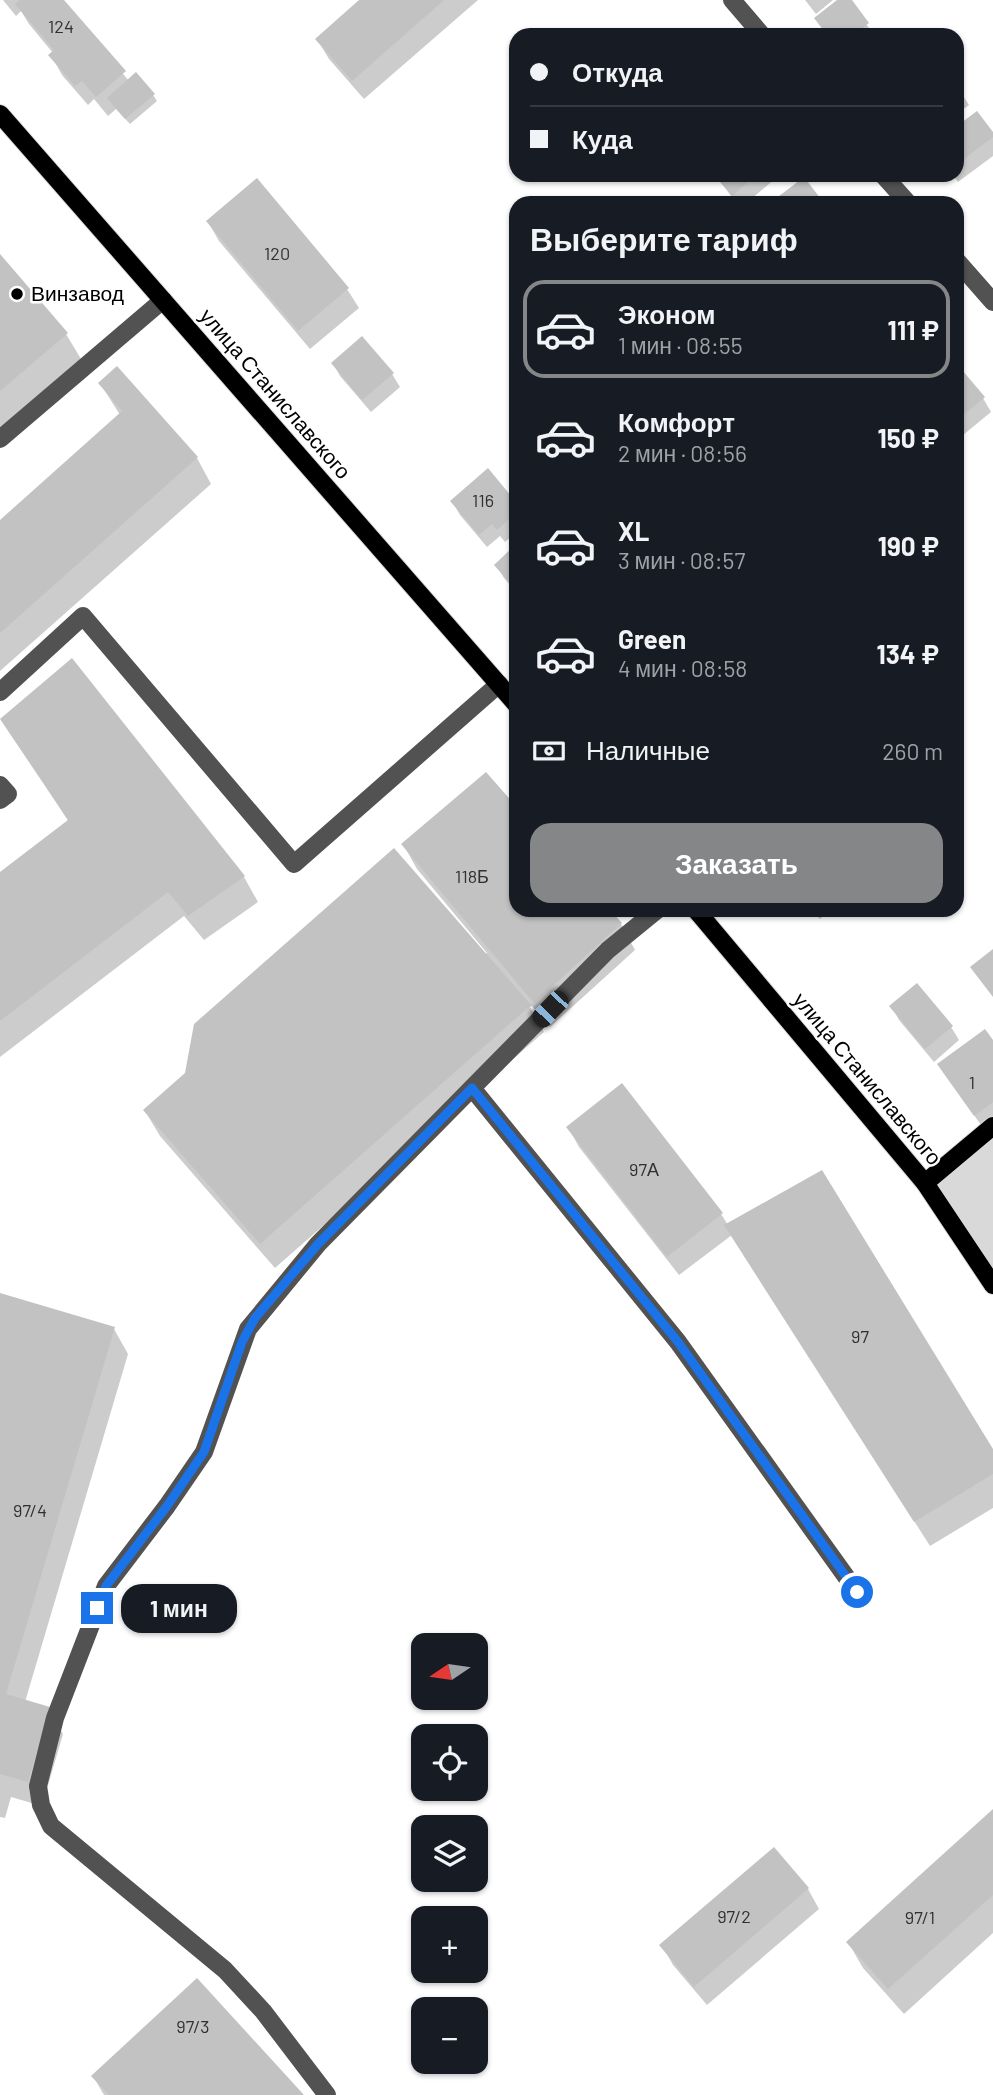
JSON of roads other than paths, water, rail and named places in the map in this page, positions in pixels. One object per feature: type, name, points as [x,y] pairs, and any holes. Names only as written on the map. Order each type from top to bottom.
[{"type":"main road","name":"улица Станиславского","points":[[0,114],[509,696]]},
{"type":"main road","name":"улица Станиславского","points":[[702,917],[925,1183],[993,1285]]},
{"type":"main road","points":[[925,1183],[993,1126]]},
{"type":"street","points":[[732,0],[756,28]]},
{"type":"street","points":[[889,182],[902,196]]},
{"type":"street","points":[[964,269],[993,302]]},
{"type":"street","points":[[0,439],[163,300]]},
{"type":"street","points":[[0,692],[83,616],[294,864],[499,684]]},
{"type":"street","points":[[0,785],[8,794],[0,800]]},
{"type":"street","points":[[327,2095],[263,2011],[225,1970],[51,1826],[41,1805],[38,1786],[55,1718],[106,1586],[204,1452],[248,1329],[318,1244],[608,950],[648,917]]},
{"type":"street","points":[[472,1088],[678,1342],[857,1592]]},
{"type":"place","name":"Винзавод","points":[[17,294]]}]
